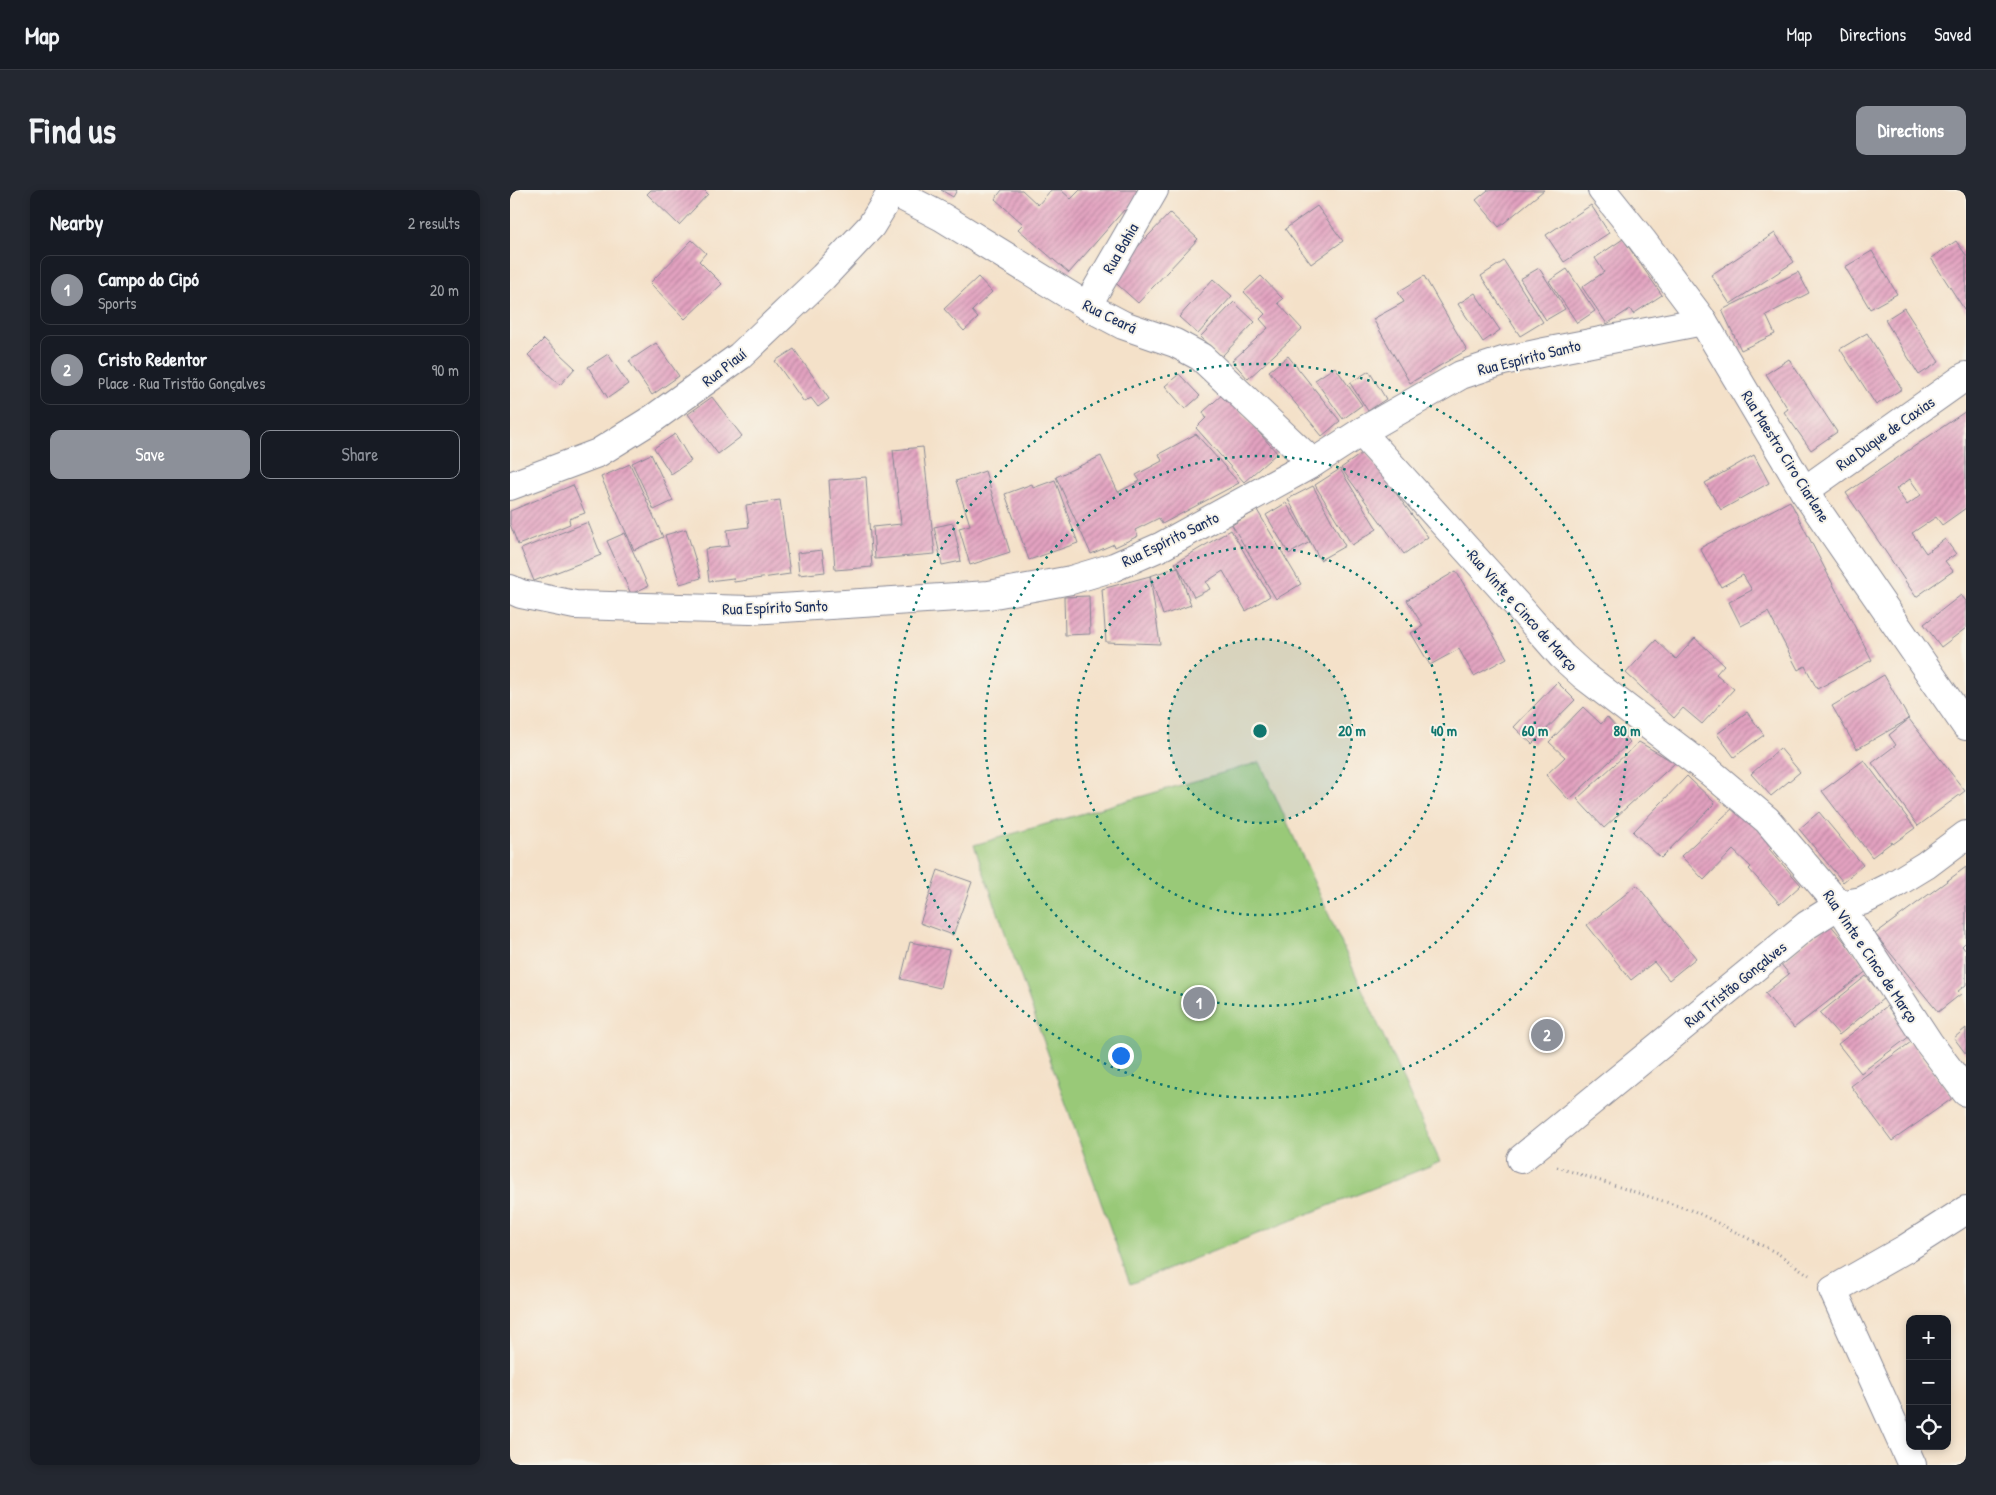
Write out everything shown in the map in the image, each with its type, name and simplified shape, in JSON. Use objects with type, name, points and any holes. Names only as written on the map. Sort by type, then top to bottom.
[{"type":"street","name":"Rua Ceará","points":[[892,190],[942,217],[1087,306],[1123,325],[1175,343],[1200,357],[1313,464]]},
{"type":"street","name":"Rua Piauí","points":[[510,486],[598,453],[654,418],[740,356],[824,278],[871,226],[892,190]]},
{"type":"street","name":"Rua Bahia","points":[[1087,306],[1154,190]]},
{"type":"street","name":"Rua Maestro Ciro Ciarlene","points":[[1602,190],[1703,321],[1804,491],[1966,726]]},
{"type":"street","name":"Rua Espírito Santo","points":[[510,589],[521,594],[575,605],[750,610],[989,595],[1071,580],[1114,567],[1162,546],[1313,464],[1361,432],[1461,375],[1503,361],[1585,343],[1703,321]]},
{"type":"street","name":"Rua Duque de Caxias","points":[[1804,491],[1966,376]]},
{"type":"street","name":"Rua Vinte e Cinco de Março","points":[[1361,432],[1562,656],[1583,676],[1710,772],[1767,820],[1839,905],[1930,1043],[1966,1092]]},
{"type":"street","name":"Rua Tristão Gonçalves","points":[[1521,1159],[1807,925],[1839,905],[1862,901],[1890,887],[1926,865],[1966,835]]},
{"type":"street","points":[[1912,1465],[1833,1290],[1905,1249],[1966,1210]]},
{"type":"path","points":[[1521,1159],[1570,1170],[1694,1211],[1777,1253],[1833,1290]]},
{"type":"green space","points":[[1260,762],[1440,1162],[1130,1284],[974,845]]},
{"type":"building","points":[[651,190],[704,190],[708,194],[679,225],[647,194]]},
{"type":"building","points":[[941,190],[957,190],[953,197]]},
{"type":"building","points":[[1002,190],[1022,190],[1038,205],[1051,190],[1061,190],[1071,199],[1080,190],[1136,190],[1144,198],[1128,215],[1124,210],[1069,273],[1018,229],[1023,224],[995,199]]},
{"type":"building","points":[[1488,190],[1544,190],[1499,227],[1476,200]]},
{"type":"building","points":[[1591,205],[1609,233],[1564,262],[1546,235]]},
{"type":"building","points":[[1317,206],[1343,241],[1311,264],[1285,229]]},
{"type":"building","points":[[1170,213],[1198,239],[1138,303],[1109,277]]},
{"type":"building","points":[[1775,233],[1794,262],[1730,304],[1711,275]]},
{"type":"building","points":[[1623,239],[1662,295],[1633,314],[1630,309],[1607,324],[1582,287],[1604,272],[1595,258]]},
{"type":"building","points":[[692,240],[706,253],[699,261],[722,284],[685,319],[650,283]]},
{"type":"building","points":[[1956,241],[1966,255],[1966,312],[1931,258]]},
{"type":"building","points":[[1872,251],[1897,294],[1870,309],[1845,267]]},
{"type":"building","points":[[1504,261],[1543,322],[1520,336],[1481,276]]},
{"type":"building","points":[[1539,268],[1565,309],[1546,320],[1520,279]]},
{"type":"building","points":[[1567,269],[1595,311],[1577,323],[1549,281]]},
{"type":"building","points":[[1798,272],[1809,293],[1766,315],[1775,334],[1741,350],[1722,310]]},
{"type":"building","points":[[1261,276],[1283,299],[1278,303],[1302,329],[1248,379],[1232,361],[1268,328],[1260,319],[1265,314],[1244,292]]},
{"type":"building","points":[[1424,276],[1467,350],[1410,383],[1373,319],[1404,302],[1398,292]]},
{"type":"building","points":[[978,277],[992,292],[972,311],[978,318],[964,331],[944,309]]},
{"type":"building","points":[[1213,279],[1232,296],[1198,334],[1179,317]]},
{"type":"building","points":[[1475,293],[1500,330],[1483,342],[1458,304]]},
{"type":"building","points":[[1234,302],[1255,322],[1221,357],[1200,337]]},
{"type":"building","points":[[1904,308],[1939,362],[1919,375],[1885,320]]},
{"type":"building","points":[[1867,333],[1902,389],[1876,405],[1840,349]]},
{"type":"building","points":[[544,339],[575,368],[560,385],[528,355]]},
{"type":"building","points":[[656,343],[679,376],[652,395],[629,361]]},
{"type":"building","points":[[794,349],[829,399],[818,407],[811,398],[804,402],[775,361]]},
{"type":"building","points":[[608,354],[628,384],[608,398],[588,367]]},
{"type":"building","points":[[1288,356],[1340,421],[1322,436],[1269,371]]},
{"type":"building","points":[[1789,359],[1837,432],[1811,450],[1784,412],[1788,409],[1766,374]]},
{"type":"building","points":[[1335,367],[1362,405],[1343,419],[1315,380]]},
{"type":"building","points":[[1369,371],[1386,399],[1368,411],[1350,383]]},
{"type":"building","points":[[1179,374],[1200,396],[1185,409],[1165,386]]},
{"type":"building","points":[[1224,393],[1277,453],[1244,482],[1196,428],[1206,418],[1203,412]]},
{"type":"building","points":[[712,397],[742,436],[718,454],[688,414]]},
{"type":"building","points":[[1966,411],[1966,508],[1942,525],[1936,517],[1912,533],[1926,553],[1945,539],[1956,554],[1945,561],[1953,571],[1916,597],[1846,493]],"holes":[[[1910,479],[1921,495],[1907,505],[1896,489]]]},
{"type":"building","points":[[675,434],[691,461],[671,474],[654,448]]},
{"type":"building","points":[[1196,434],[1239,483],[1162,524],[1159,518],[1135,530],[1138,536],[1115,547],[1114,544],[1091,554],[1056,477],[1101,456],[1118,492],[1140,481],[1136,475],[1162,461],[1159,454]]},
{"type":"building","points":[[923,447],[935,554],[875,559],[873,527],[901,524],[893,450]]},
{"type":"building","points":[[1365,451],[1428,537],[1404,554],[1341,468]]},
{"type":"building","points":[[651,454],[673,501],[654,510],[632,463]]},
{"type":"building","points":[[1754,455],[1769,483],[1721,510],[1705,483]]},
{"type":"building","points":[[630,464],[663,537],[634,550],[601,477]]},
{"type":"building","points":[[1340,469],[1377,529],[1352,545],[1315,485]]},
{"type":"building","points":[[985,471],[1010,552],[970,565],[959,528],[970,525],[956,481]]},
{"type":"building","points":[[866,477],[872,567],[835,570],[829,480]]},
{"type":"building","points":[[1055,480],[1078,543],[1029,560],[1005,494],[1032,484],[1033,488]]},
{"type":"building","points":[[573,485],[585,513],[569,519],[570,524],[518,545],[510,524],[510,511]]},
{"type":"building","points":[[1313,486],[1345,546],[1320,560],[1288,499]]},
{"type":"building","points":[[780,500],[790,574],[734,582],[733,578],[709,581],[705,549],[729,546],[727,530],[749,527],[746,505]]},
{"type":"building","points":[[1790,501],[1872,660],[1817,689],[1805,666],[1798,670],[1768,612],[1741,626],[1729,602],[1752,590],[1743,575],[1721,587],[1700,548]]},
{"type":"building","points":[[1286,503],[1310,542],[1289,554],[1266,515]]},
{"type":"building","points":[[1257,510],[1301,584],[1276,599],[1232,525]]},
{"type":"building","points":[[588,522],[601,555],[534,581],[521,549]]},
{"type":"building","points":[[953,523],[961,561],[942,565],[934,527]]},
{"type":"building","points":[[686,529],[701,578],[680,584],[665,535]]},
{"type":"building","points":[[1231,530],[1270,596],[1246,611],[1223,571],[1206,582],[1210,589],[1194,597],[1175,563]]},
{"type":"building","points":[[625,533],[648,586],[631,594],[607,541]]},
{"type":"building","points":[[822,550],[825,572],[799,575],[797,553]]},
{"type":"building","points":[[1178,567],[1191,605],[1163,615],[1150,576]]},
{"type":"building","points":[[1456,571],[1507,658],[1474,676],[1459,649],[1430,665],[1411,633],[1423,626],[1407,600]]},
{"type":"building","points":[[1150,576],[1160,644],[1106,642],[1102,589]]},
{"type":"building","points":[[1961,595],[1966,601],[1966,628],[1941,647],[1924,624]]},
{"type":"building","points":[[1089,596],[1090,634],[1065,635],[1064,597]]},
{"type":"building","points":[[1695,638],[1724,665],[1716,674],[1734,689],[1702,724],[1683,708],[1674,718],[1626,673],[1656,640],[1676,659]]},
{"type":"building","points":[[1884,675],[1909,719],[1857,749],[1832,706]]},
{"type":"building","points":[[1557,682],[1575,700],[1532,744],[1514,727]]},
{"type":"building","points":[[1583,707],[1601,724],[1607,717],[1630,742],[1569,800],[1546,775],[1565,757],[1549,742]]},
{"type":"building","points":[[1747,712],[1764,735],[1734,757],[1717,734]]},
{"type":"building","points":[[1909,719],[1965,791],[1918,826],[1872,763],[1896,745],[1889,735]]},
{"type":"building","points":[[1639,742],[1675,763],[1604,828],[1577,799]]},
{"type":"building","points":[[1780,748],[1800,772],[1771,796],[1751,774]]},
{"type":"building","points":[[1864,760],[1915,828],[1872,857],[1822,791]]},
{"type":"building","points":[[1687,776],[1715,803],[1661,858],[1633,832]]},
{"type":"building","points":[[1734,807],[1774,843],[1769,849],[1801,885],[1780,904],[1749,869],[1751,867],[1733,850],[1704,880],[1681,856]]},
{"type":"building","points":[[1819,812],[1863,865],[1843,882],[1799,829]]},
{"type":"building","points":[[1966,867],[1966,942],[1962,946],[1966,951],[1966,985],[1958,991],[1961,994],[1938,1012],[1875,934]]},
{"type":"building","points":[[938,870],[972,882],[953,935],[920,923]]},
{"type":"building","points":[[1637,885],[1696,958],[1669,980],[1654,962],[1631,980],[1587,925]]},
{"type":"building","points":[[1830,924],[1868,970],[1794,1028],[1765,993],[1789,974],[1780,963]]},
{"type":"building","points":[[910,942],[949,950],[940,988],[901,979]]},
{"type":"building","points":[[1866,976],[1884,998],[1839,1035],[1820,1013]]},
{"type":"building","points":[[1887,1006],[1910,1036],[1861,1073],[1838,1044]]},
{"type":"building","points":[[1966,1028],[1966,1054],[1954,1038]]},
{"type":"building","points":[[1911,1042],[1953,1098],[1892,1141],[1851,1086]]},
{"type":"place","name":"Campo do Cipó","points":[[1199,1003]]},
{"type":"place","name":"Cristo Redentor","points":[[1547,1035]]}]
